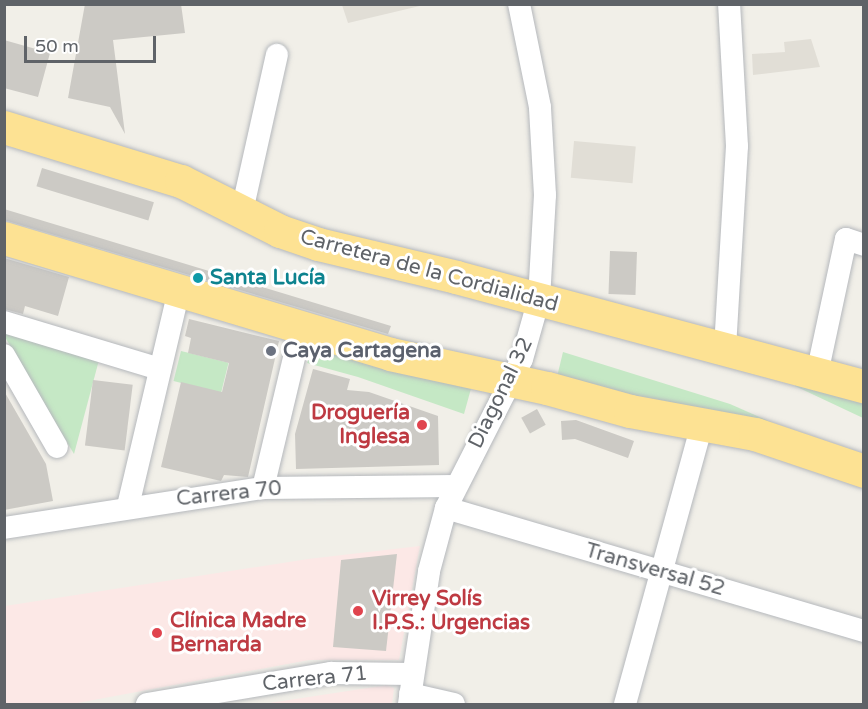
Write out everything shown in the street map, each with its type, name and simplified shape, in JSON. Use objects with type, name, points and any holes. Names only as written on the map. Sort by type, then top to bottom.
[{"type":"highway","name":"Carretera de la Cordialidad","points":[[4,127],[166,176],[318,244],[539,299],[864,386]]},
{"type":"highway","points":[[4,238],[390,354],[512,380],[630,411],[755,434],[864,471]]},
{"type":"highway","points":[[630,411],[699,436],[864,487]]},
{"type":"street","name":"Diagonal 32","points":[[410,691],[429,571],[446,508],[455,486],[512,380],[529,339],[539,299],[545,195],[540,107],[519,4]]},
{"type":"street","points":[[724,348],[737,146],[729,4]]},
{"type":"street","points":[[242,211],[277,55]]},
{"type":"street","points":[[817,374],[855,242]]},
{"type":"street","points":[[128,506],[178,291]]},
{"type":"street","points":[[4,322],[160,369]]},
{"type":"street","points":[[263,488],[301,328]]},
{"type":"street","points":[[4,355],[57,447]]},
{"type":"street","points":[[624,705],[699,436]]},
{"type":"street","name":"Carrera 70","points":[[4,528],[128,506],[263,488],[455,486]]},
{"type":"street","name":"Transversal 52","points":[[446,508],[864,631]]},
{"type":"street","name":"Carrera 71","points":[[147,705],[331,673],[410,691],[454,705]]},
{"type":"shaded area","points":[[342,4],[424,5],[348,23]]},
{"type":"shaded area","points":[[811,39],[820,67],[753,75],[752,54],[785,52],[784,42]]},
{"type":"shaded area","points":[[574,141],[636,146],[633,183],[571,178]]},
{"type":"shaded area","name":"Clínica Madre Bernarda","points":[[420,546],[399,660],[309,660],[72,704],[5,704],[5,606],[308,559]]},
{"type":"shaded area","points":[[387,685],[394,688],[392,704],[263,704]]},
{"type":"green space","points":[[4,332],[99,360],[74,454],[5,337]]},
{"type":"green space","points":[[315,347],[472,385],[464,414],[358,377],[307,363]]},
{"type":"green space","points":[[181,351],[229,363],[221,393],[174,381]]},
{"type":"green space","points":[[563,352],[730,404],[816,442],[556,381]]},
{"type":"green space","points":[[796,380],[863,399],[863,418],[795,386]]},
{"type":"building","points":[[85,4],[181,4],[185,33],[113,40],[125,134],[110,107],[68,98]]},
{"type":"building","points":[[4,40],[50,53],[38,97],[4,88]]},
{"type":"building","points":[[42,168],[154,202],[148,220],[36,186]]},
{"type":"building","points":[[4,209],[391,326],[388,334],[4,220]]},
{"type":"building","points":[[610,251],[637,252],[635,295],[608,294]]},
{"type":"building","points":[[4,258],[69,277],[58,316],[25,306],[23,314],[4,309]]},
{"type":"building","points":[[189,319],[279,341],[248,477],[224,475],[221,481],[161,467],[181,382],[222,392],[229,363],[188,353],[191,338],[185,336]]},
{"type":"building","points":[[313,369],[350,379],[347,390],[369,392],[438,416],[439,465],[296,469],[295,434]]},
{"type":"building","points":[[93,380],[133,385],[125,450],[85,446]]},
{"type":"building","points":[[4,391],[46,464],[53,501],[4,510]]},
{"type":"building","points":[[537,409],[546,425],[530,433],[521,418]]},
{"type":"building","points":[[576,420],[634,441],[628,458],[575,439],[562,440],[561,421]]},
{"type":"building","points":[[397,554],[386,651],[333,647],[341,560]]},
{"type":"place","name":"Santa Lucía","points":[[198,278]]},
{"type":"place","name":"Caya Cartagena","points":[[271,351]]},
{"type":"place","name":"Droguería Inglesa","points":[[422,425]]},
{"type":"place","name":"Virrey Solís I.P.S.: Urgencias","points":[[358,611]]},
{"type":"place","name":"Clínica Madre Bernarda","points":[[157,633]]}]
